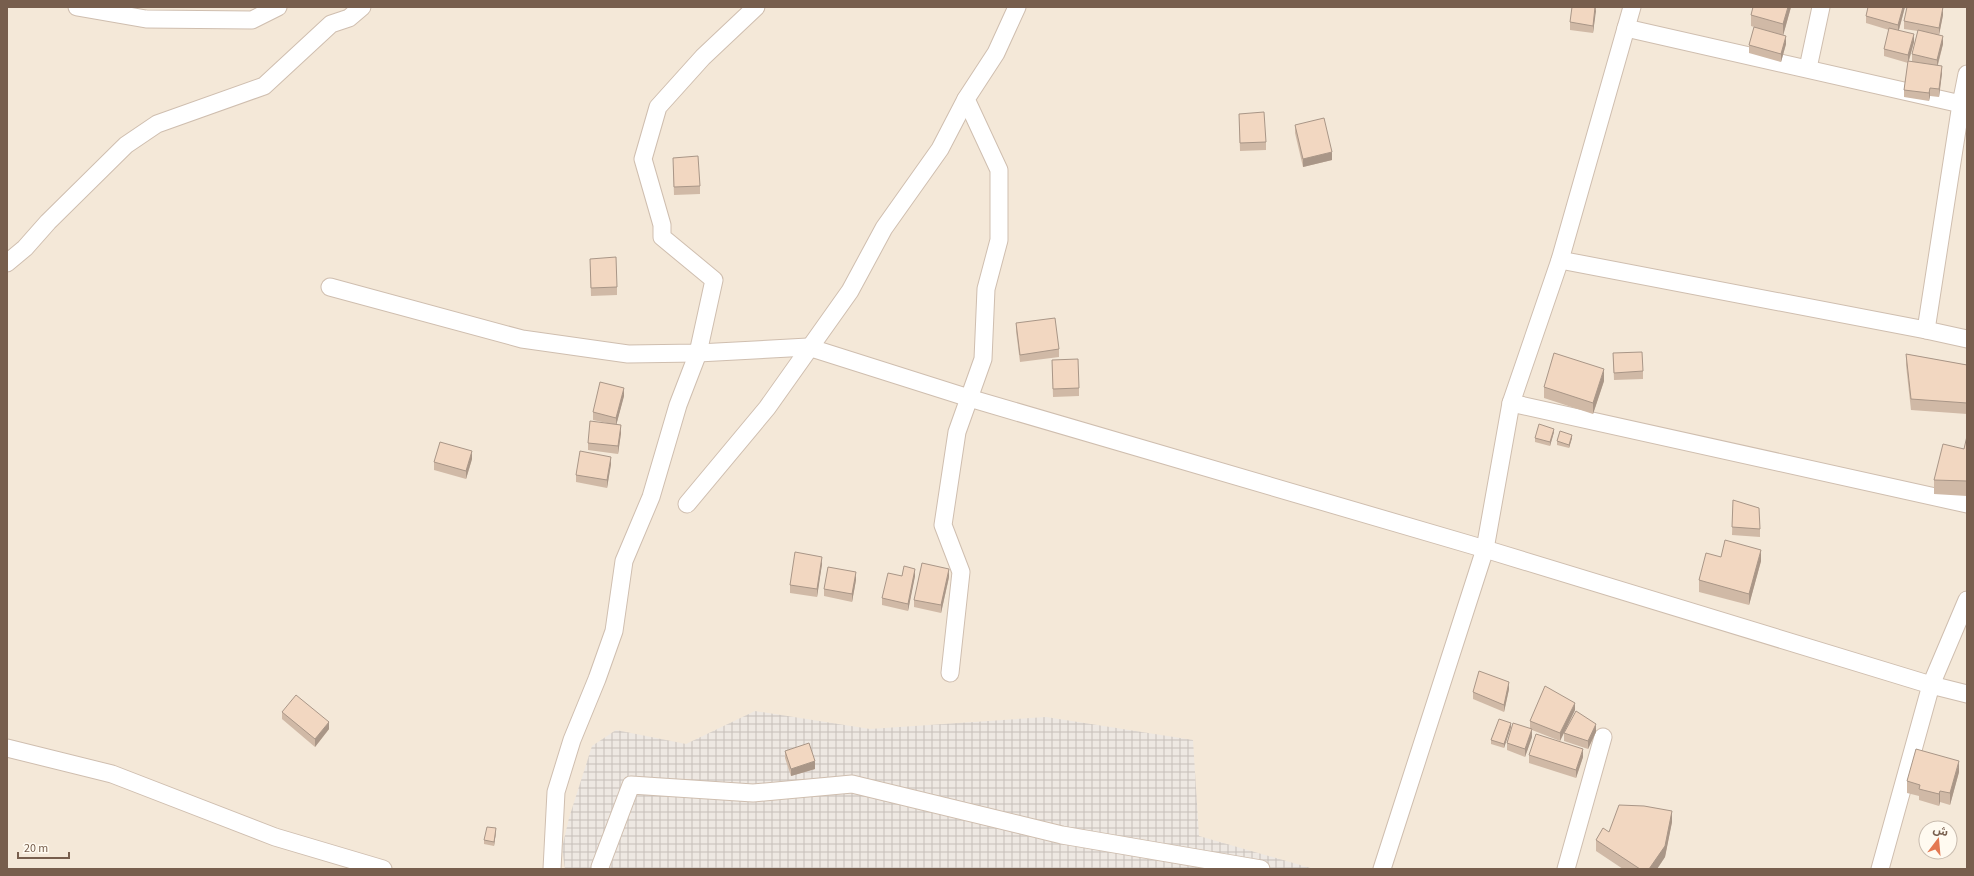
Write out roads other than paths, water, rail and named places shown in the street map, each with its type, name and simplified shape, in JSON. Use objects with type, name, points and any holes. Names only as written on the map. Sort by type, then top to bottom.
[{"type":"street","points":[[77,7],[146,19],[252,20],[278,7]]},
{"type":"street","points":[[7,263],[25,248],[48,222],[126,145],[157,124],[264,86],[331,24],[349,18],[362,7]]},
{"type":"street","points":[[552,869],[556,792],[572,740],[597,679],[614,631],[624,562],[651,497],[678,405],[698,353],[714,280],[662,237],[662,225],[643,159],[658,107],[703,57],[756,7]]},
{"type":"street","points":[[687,504],[767,408],[808,347],[850,291],[884,228],[940,149],[966,99],[996,53],[1018,7]]},
{"type":"street","points":[[1382,869],[1485,549],[1512,402],[1560,260],[1632,7]]},
{"type":"street","points":[[1808,68],[1820,7]]},
{"type":"street","points":[[1626,28],[1808,68],[1960,104]]},
{"type":"street","points":[[1926,330],[1960,104],[1967,74]]},
{"type":"street","points":[[950,673],[961,572],[943,525],[957,432],[983,359],[986,289],[999,240],[999,170],[966,99]]},
{"type":"street","points":[[1560,260],[1967,339]]},
{"type":"street","points":[[330,287],[522,339],[628,354],[698,353],[808,347],[969,398],[1485,549],[1931,685],[1967,694]]},
{"type":"street","points":[[1512,402],[1967,504]]},
{"type":"street","points":[[1880,869],[1931,685],[1967,600]]},
{"type":"street","points":[[1566,869],[1603,737]]},
{"type":"street","points":[[7,748],[112,774],[275,837],[383,869]]},
{"type":"street","points":[[600,867],[631,786],[753,793],[852,784],[1062,835],[1253,868]]}]
